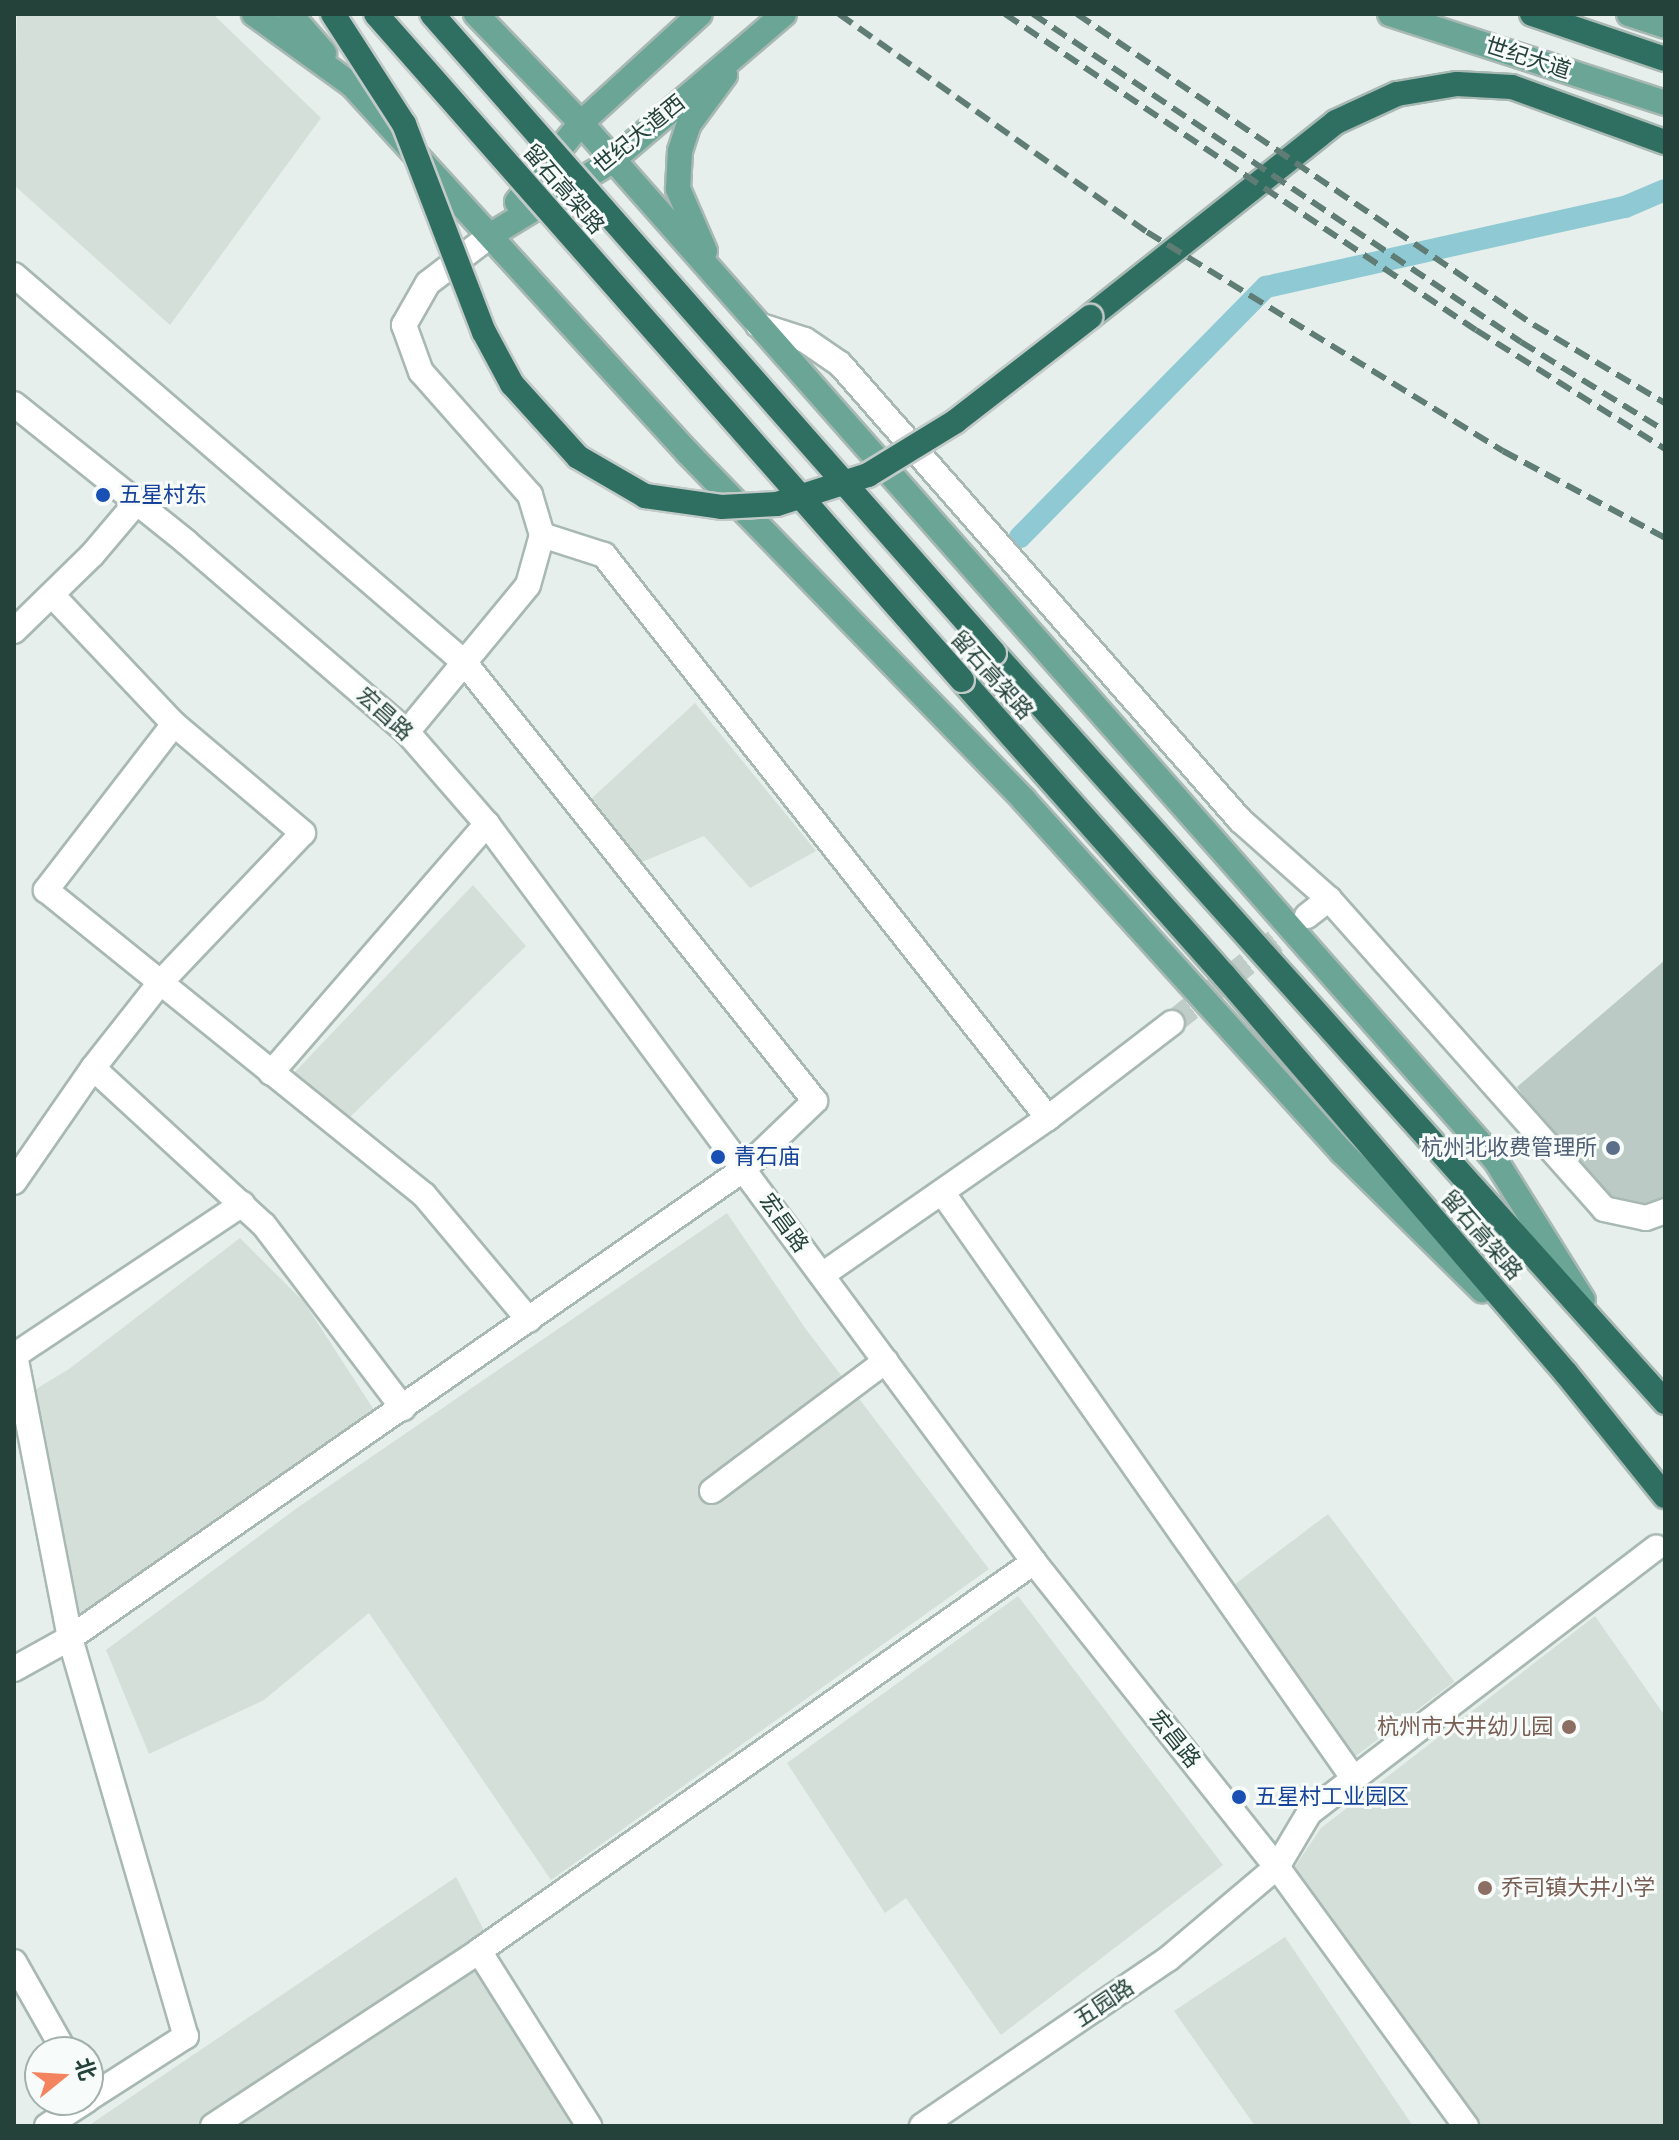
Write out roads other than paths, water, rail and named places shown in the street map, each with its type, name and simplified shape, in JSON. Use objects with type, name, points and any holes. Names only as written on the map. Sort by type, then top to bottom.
[{"type":"highway","points":[[333,14],[404,124],[484,332],[512,384],[578,457],[611,480],[645,496],[721,507],[777,504],[820,494],[904,457],[1336,122],[1397,94],[1457,84],[1512,87],[1665,142]]},
{"type":"highway","name":"留石高架路","points":[[376,14],[1566,1373],[1665,1496]]},
{"type":"highway","name":"留石高架路","points":[[432,14],[994,653],[1665,1402]]},
{"type":"highway","points":[[1532,14],[1665,59]]},
{"type":"main road","points":[[254,14],[352,85]]},
{"type":"main road","points":[[290,14],[688,453],[1035,811],[1342,1152],[1566,1373]]},
{"type":"main road","points":[[476,14],[581,123],[1496,1161],[1607,1339]]},
{"type":"main road","name":"世纪大道西","points":[[491,235],[581,123],[700,14]]},
{"type":"main road","points":[[736,301],[691,229],[678,189],[680,151],[689,124],[752,38],[784,14]]},
{"type":"main road","name":"世纪大道","points":[[1390,14],[1665,103]]},
{"type":"main road","points":[[1629,14],[1665,26]]},
{"type":"main road","name":"世纪大道西","points":[[491,235],[612,161],[752,38]]},
{"type":"street","points":[[407,732],[528,585],[542,535],[530,495],[421,372],[404,325],[428,283],[491,235]]},
{"type":"street","points":[[14,275],[464,662],[815,1101],[744,1169],[70,1638],[14,1669]]},
{"type":"street","points":[[758,325],[805,340],[840,364],[1240,820],[1329,899],[1604,1209],[1646,1218],[1665,1211]]},
{"type":"street","name":"宏昌路","points":[[14,404],[137,502],[407,732],[487,824],[1034,1562],[1277,1867],[1466,2126]]},
{"type":"street","points":[[14,631],[53,596],[137,502]]},
{"type":"street","points":[[542,535],[604,555],[1048,1118]]},
{"type":"street","points":[[14,1182],[93,1068],[160,983],[303,833],[174,724],[53,596]]},
{"type":"street","points":[[174,724],[46,890],[424,1195],[529,1320]]},
{"type":"street","points":[[271,1073],[487,824]]},
{"type":"street","points":[[1307,916],[1329,899]]},
{"type":"street","points":[[822,1275],[1048,1118],[1172,1023]]},
{"type":"street","points":[[93,1068],[242,1204],[299,1266],[403,1408]]},
{"type":"street","points":[[942,1192],[1354,1779]]},
{"type":"street","points":[[104,2087],[186,2036],[70,1638],[14,1354],[242,1204]]},
{"type":"street","points":[[712,1491],[886,1361]]},
{"type":"street","name":"五园路","points":[[922,2126],[1168,1959],[1277,1867],[1309,1813],[1656,1548]]},
{"type":"street","points":[[213,2126],[479,1951],[1034,1562]]},
{"type":"street","points":[[479,1951],[589,2126]]},
{"type":"street","points":[[14,1962],[56,2036]]},
{"type":"waterway","points":[[1020,537],[1266,287],[1625,207],[1665,190]]},
{"type":"tunnel","points":[[1172,1023],[1307,916]]},
{"type":"railway","points":[[839,14],[1147,232],[1503,451],[1665,538]]},
{"type":"railway","points":[[1005,14],[1476,330],[1665,449]]},
{"type":"railway","points":[[1033,14],[1521,342],[1665,431]]},
{"type":"railway","points":[[1077,14],[1534,325],[1665,403]]},
{"type":"place","name":"五星村东","points":[[103,495]]},
{"type":"place","name":"杭州北收费管理所","points":[[1613,1148]]},
{"type":"place","name":"青石庙","points":[[718,1157]]},
{"type":"place","name":"杭州市大井幼儿园","points":[[1569,1727]]},
{"type":"place","name":"五星村工业园区","points":[[1239,1797]]},
{"type":"place","name":"乔司镇大井小学","points":[[1485,1888]]}]
